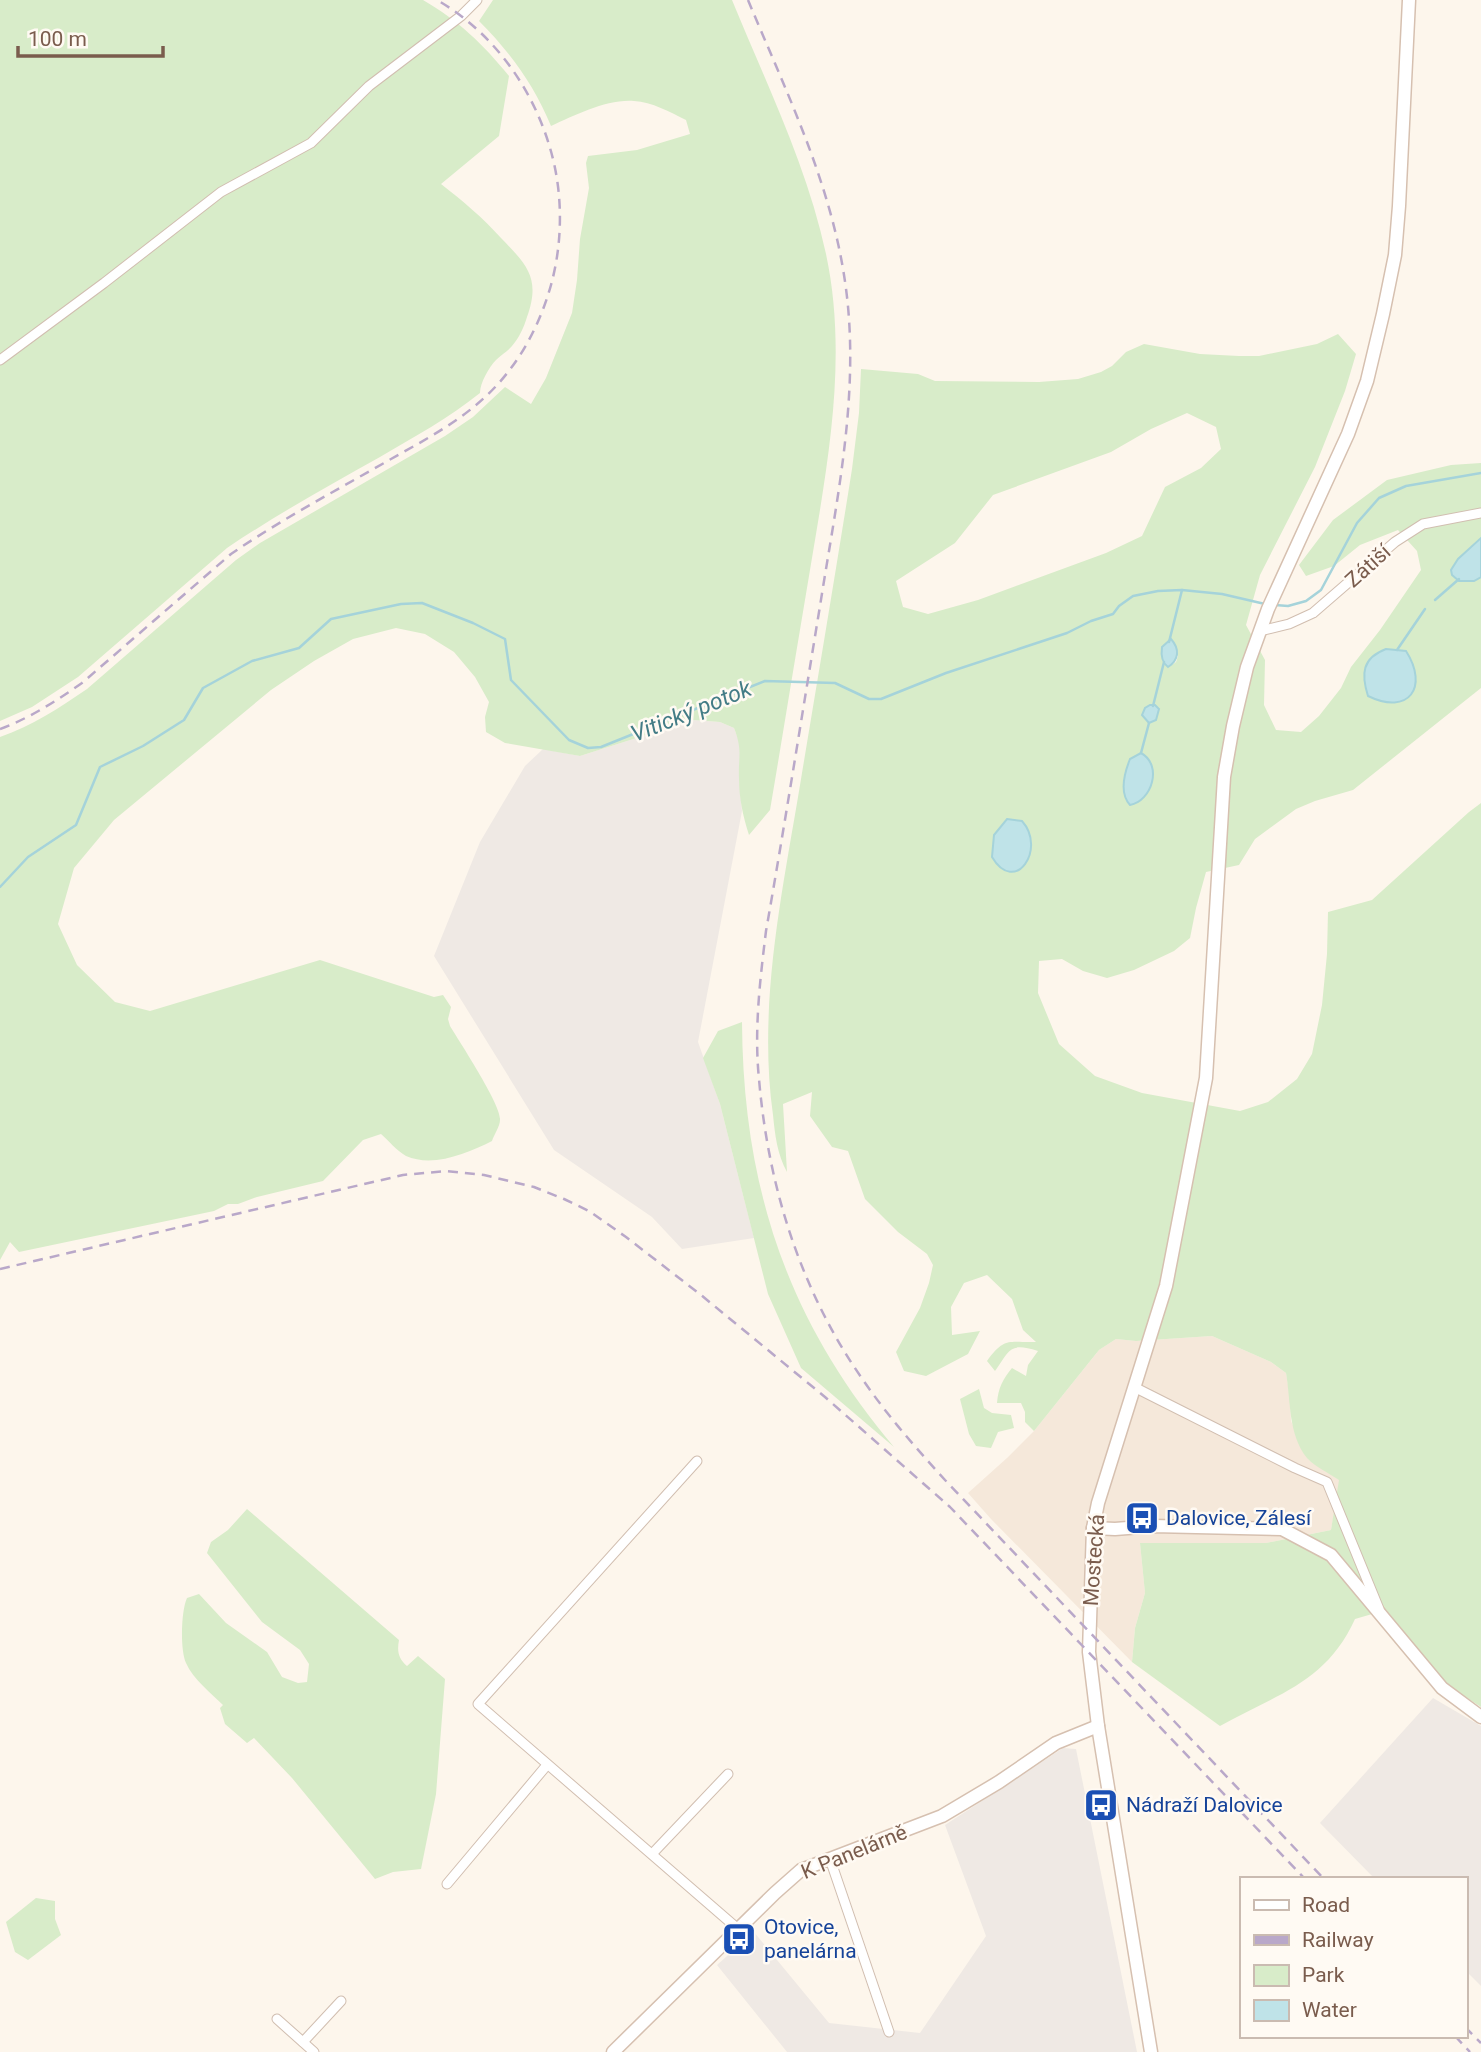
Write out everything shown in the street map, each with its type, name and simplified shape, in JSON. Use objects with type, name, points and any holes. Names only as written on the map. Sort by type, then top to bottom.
[{"type":"street","points":[[0,360],[222,192],[311,143],[369,86],[461,16],[477,0]]},
{"type":"street","name":"Mostecká","points":[[1151,2052],[1098,1726],[1089,1642],[1093,1528],[1098,1503],[1166,1286],[1206,1078],[1224,777],[1244,678],[1268,609],[1348,434],[1367,381],[1384,314],[1395,255],[1399,206],[1409,0]]},
{"type":"street","name":"Zátiší","points":[[1260,631],[1289,624],[1313,613],[1395,542],[1423,524],[1481,513]]},
{"type":"street","points":[[1134,1387],[1327,1482],[1383,1617]]},
{"type":"street","points":[[697,1461],[478,1704],[738,1929]]},
{"type":"street","points":[[1093,1528],[1153,1525],[1282,1529],[1331,1555],[1442,1688],[1481,1717]]},
{"type":"street","name":"K Panelárně","points":[[613,2052],[801,1870],[942,1816],[999,1782],[1056,1743],[1098,1726]]},
{"type":"street","points":[[447,1884],[547,1765]]},
{"type":"street","points":[[652,1854],[728,1774]]},
{"type":"street","points":[[830,1859],[889,2032]]},
{"type":"street","points":[[303,2042],[341,2001]]},
{"type":"street","points":[[277,2019],[314,2052]]},
{"type":"shaded area","points":[[693,720],[720,722],[734,728],[741,746],[739,778],[742,811],[698,1042],[720,1104],[754,1238],[682,1249],[652,1217],[554,1150],[434,956],[480,842],[525,766],[543,749],[580,756]]},
{"type":"shaded area","points":[[1212,1336],[1271,1362],[1286,1373],[1291,1421],[1309,1460],[1340,1480],[1331,1530],[1266,1543],[1140,1543],[1145,1593],[1135,1628],[1132,1662],[968,1493],[1034,1431],[1099,1350],[1116,1339],[1136,1341]]},
{"type":"shaded area","points":[[1433,1698],[1481,1726],[1481,1986],[1467,1972],[1467,1877],[1373,1877],[1320,1823]]},
{"type":"shaded area","points":[[1063,1748],[1076,1749],[1137,2052],[787,2052],[717,1965],[754,1932],[829,2023],[920,2033],[986,1936],[945,1825]]},
{"type":"green space","points":[[0,0],[423,0],[470,34],[509,76],[499,136],[441,184],[480,217],[518,256],[529,273],[533,292],[521,332],[512,346],[491,367],[483,380],[480,393],[431,427],[283,512],[227,548],[78,677],[32,707],[0,721]]},
{"type":"green space","points":[[493,0],[732,0],[785,125],[808,189],[826,254],[832,293],[835,332],[833,409],[824,487],[770,810],[749,835],[740,793],[737,736],[734,728],[720,722],[693,720],[580,756],[505,743],[486,732],[485,717],[489,702],[475,677],[454,652],[425,634],[396,628],[353,639],[314,661],[271,690],[114,820],[74,868],[58,924],[77,965],[115,1002],[150,1011],[320,960],[434,997],[443,995],[451,1007],[448,1019],[450,1026],[499,1113],[500,1122],[492,1141],[450,1158],[427,1160],[406,1156],[381,1134],[363,1140],[323,1181],[238,1204],[228,1204],[214,1211],[19,1252],[10,1242],[0,1260],[0,737],[56,710],[87,689],[236,560],[260,543],[445,436],[473,417],[505,387],[531,404],[546,378],[572,313],[589,188],[586,163],[588,156],[637,150],[690,134],[686,120],[654,105],[634,101],[602,105],[551,126],[520,70],[479,21]]},
{"type":"green space","points":[[1338,334],[1356,354],[1345,391],[1315,467],[1260,575],[1246,625],[1265,660],[1264,705],[1276,730],[1301,732],[1319,716],[1341,688],[1351,667],[1421,570],[1417,551],[1398,530],[1360,545],[1334,566],[1306,576],[1299,565],[1333,520],[1387,480],[1451,465],[1481,463],[1481,538],[1458,559],[1451,571],[1455,578],[1474,581],[1481,577],[1481,688],[1353,790],[1296,809],[1255,839],[1239,865],[1206,872],[1190,938],[1174,951],[1134,970],[1107,978],[1083,971],[1062,959],[1039,961],[1038,993],[1059,1044],[1095,1076],[1142,1093],[1240,1111],[1268,1102],[1297,1079],[1312,1054],[1322,1005],[1328,912],[1372,900],[1481,803],[1481,1707],[1446,1684],[1386,1610],[1355,1619],[1343,1641],[1315,1673],[1280,1695],[1220,1726],[1132,1662],[1135,1628],[1145,1593],[1140,1543],[1266,1543],[1331,1530],[1339,1480],[1310,1461],[1296,1439],[1286,1373],[1271,1362],[1212,1336],[1136,1341],[1116,1339],[1099,1350],[1034,1431],[1025,1422],[1021,1403],[997,1403],[998,1393],[1012,1368],[1026,1376],[1028,1365],[1038,1351],[1021,1347],[1011,1350],[995,1371],[987,1361],[993,1353],[1009,1342],[1036,1342],[1023,1330],[1012,1299],[987,1275],[964,1283],[951,1307],[952,1335],[980,1331],[968,1354],[926,1376],[904,1371],[896,1352],[920,1308],[933,1265],[927,1254],[898,1232],[865,1199],[848,1151],[832,1147],[810,1116],[812,1092],[783,1104],[787,1172],[776,1137],[769,1072],[770,986],[781,900],[852,469],[861,369],[918,374],[935,381],[1039,382],[1078,379],[1101,372],[1112,366],[1126,352],[1144,344],[1200,354],[1259,356],[1317,344]],"holes":[[[1187,413],[1216,427],[1221,449],[1201,468],[1165,487],[1142,536],[1106,553],[978,600],[928,614],[903,607],[896,581],[955,543],[993,495],[1111,452],[1151,429]],[[1162,647],[1178,656],[1172,665],[1164,664]]]},
{"type":"green space","points":[[742,1022],[744,1082],[751,1140],[762,1195],[778,1249],[799,1300],[825,1350],[857,1399],[894,1447],[801,1368],[768,1294],[720,1104],[703,1058],[718,1031]]},
{"type":"green space","points":[[979,1389],[984,1408],[992,1413],[1011,1415],[1014,1428],[998,1432],[991,1448],[976,1446],[969,1434],[960,1399]]},
{"type":"green space","points":[[247,1509],[399,1640],[399,1654],[407,1666],[418,1656],[445,1679],[436,1794],[421,1869],[393,1872],[375,1879],[292,1778],[254,1738],[247,1743],[225,1724],[220,1708],[223,1705],[198,1680],[186,1663],[182,1640],[183,1612],[187,1598],[199,1594],[226,1623],[267,1652],[282,1677],[298,1683],[307,1682],[309,1664],[300,1650],[262,1622],[207,1553],[211,1542],[228,1530]]},
{"type":"green space","points":[[36,1898],[55,1901],[55,1919],[61,1935],[28,1960],[15,1952],[6,1922]]},
{"type":"water","points":[[1481,538],[1481,577],[1474,581],[1459,581],[1452,575],[1451,570],[1458,559]]},
{"type":"water","points":[[1171,639],[1177,654],[1168,667],[1163,660],[1162,647]]},
{"type":"water","points":[[1386,649],[1406,651],[1413,664],[1415,686],[1404,700],[1382,701],[1368,696],[1364,681],[1365,668],[1372,657]]},
{"type":"water","points":[[1150,705],[1159,709],[1156,720],[1149,723],[1142,715]]},
{"type":"water","points":[[1141,753],[1152,766],[1152,782],[1144,797],[1130,805],[1125,795],[1124,777],[1130,759]]},
{"type":"water","points":[[1007,819],[1022,821],[1029,832],[1031,844],[1030,855],[1025,864],[1010,872],[1001,868],[992,857],[994,835]]},
{"type":"waterway","name":"Vitický potok","points":[[1275,605],[1288,606],[1306,601],[1321,590],[1357,523],[1379,498],[1406,486],[1481,473]]},
{"type":"waterway","points":[[1435,600],[1459,579]]},
{"type":"waterway","points":[[1169,642],[1182,590]]},
{"type":"waterway","name":"Vitický potok","points":[[0,887],[28,857],[76,825],[100,767],[143,746],[184,720],[203,688],[252,661],[299,648],[331,619],[401,604],[422,603],[505,639],[511,680],[569,740],[588,748],[601,747],[765,681],[835,683],[869,699],[881,699],[946,673],[1067,633],[1113,614],[1133,596],[1182,590],[1222,594],[1265,604]]},
{"type":"waterway","points":[[1397,650],[1425,609]]},
{"type":"waterway","points":[[1153,706],[1164,662]]},
{"type":"waterway","points":[[1141,753],[1149,723]]},
{"type":"railway","points":[[0,729],[43,709],[82,683],[231,554],[250,541],[463,416],[496,386],[517,360],[540,317],[551,285],[557,254],[560,206],[553,159],[536,112],[511,68],[478,30],[437,0]]},
{"type":"railway","points":[[748,0],[817,169],[837,239],[849,317],[849,400],[840,483],[766,931],[758,1005],[757,1042],[763,1119],[790,1235],[804,1272],[839,1343],[901,1430],[945,1480],[1322,1877]]},
{"type":"railway","points":[[0,1269],[403,1175],[446,1171],[484,1175],[534,1187],[564,1199],[589,1211],[701,1295],[825,1397],[950,1507],[1303,1877]]},
{"type":"railway","points":[[1467,2029],[1481,2043]]},
{"type":"railway","points":[[1457,2038],[1470,2052]]},
{"type":"place","name":"Dalovice, Zálesí","points":[[1142,1518]]},
{"type":"place","name":"Nádraží Dalovice","points":[[1101,1805]]},
{"type":"place","name":"Otovice, panelárna","points":[[739,1939]]}]
